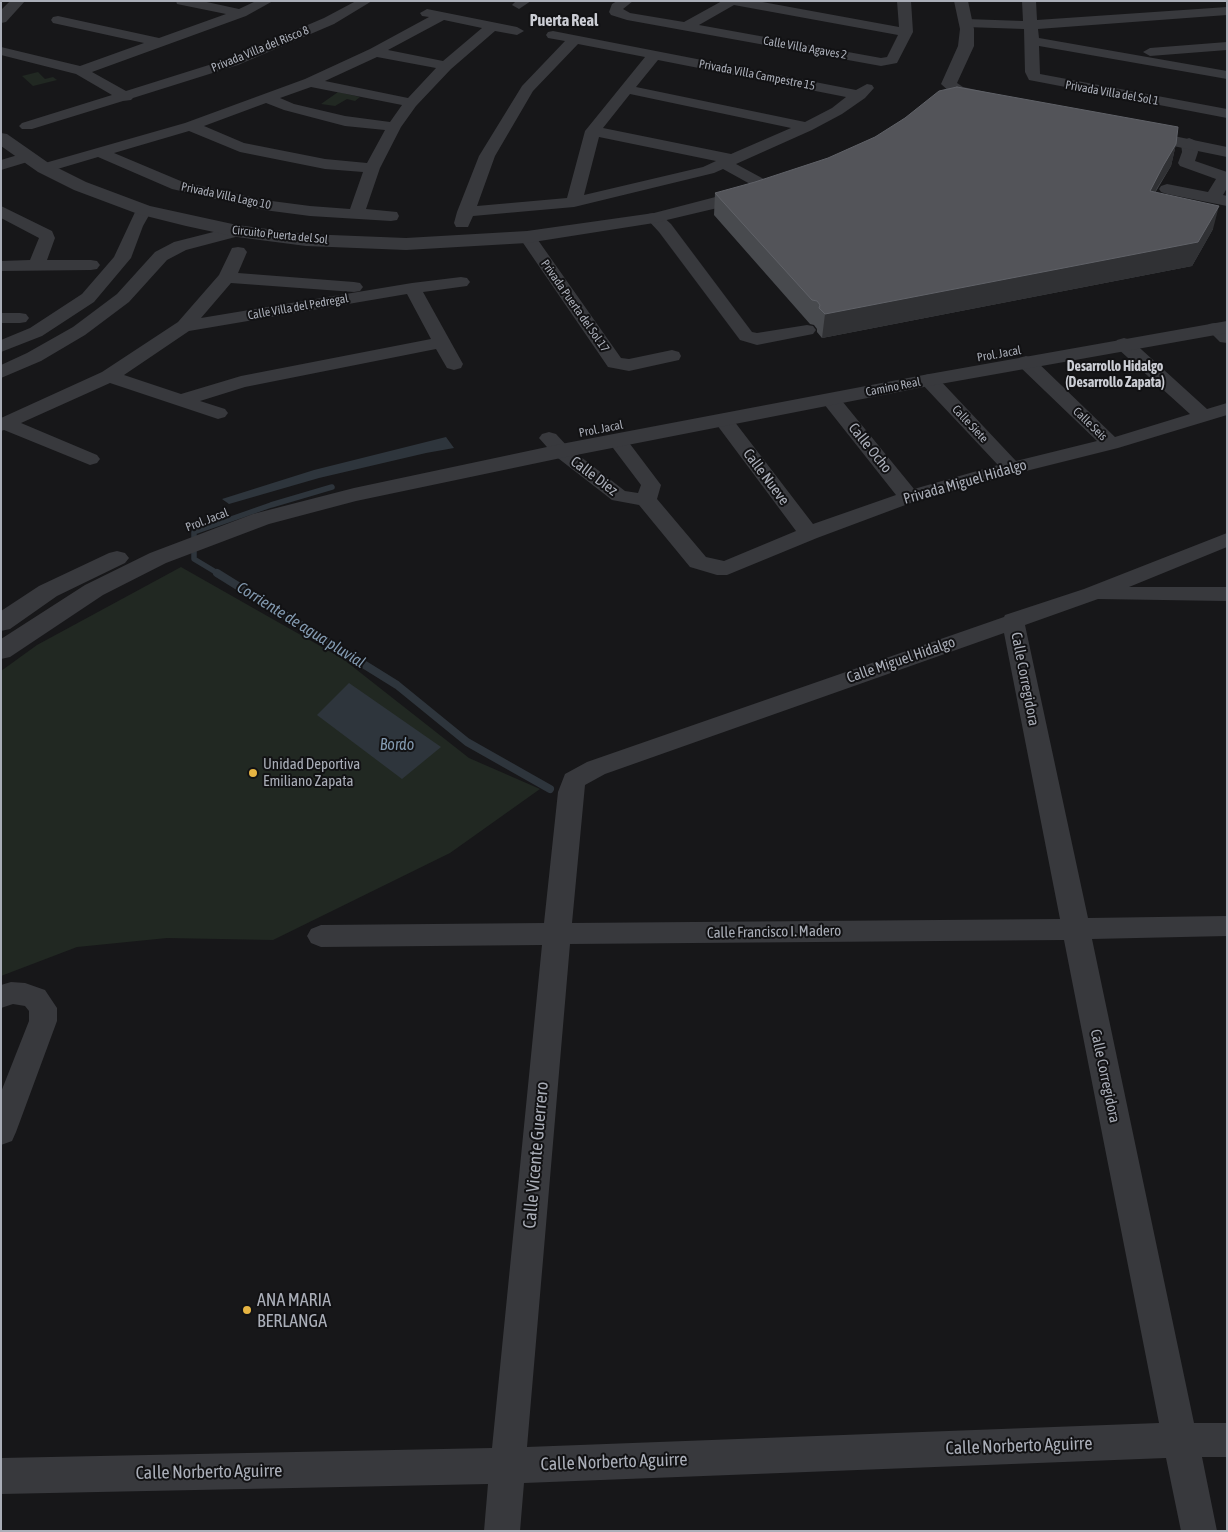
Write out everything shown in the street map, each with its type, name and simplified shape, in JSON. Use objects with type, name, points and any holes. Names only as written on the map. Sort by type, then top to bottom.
[{"type":"street","points":[[1,19],[18,1]]},
{"type":"street","points":[[182,1],[240,13]]},
{"type":"street","points":[[81,71],[162,43],[266,1]]},
{"type":"street","name":"Calle Villa Agaves 2","points":[[627,1],[617,7],[616,12],[626,16],[881,62],[892,60],[906,32]]},
{"type":"street","points":[[686,27],[733,1],[906,32],[904,1]]},
{"type":"street","points":[[961,1],[973,26],[945,92],[1003,105]]},
{"type":"street","name":"Privada Villa del Sol 1","points":[[1029,1],[1032,33],[1032,74],[1038,79],[1227,114]]},
{"type":"street","name":"Privada Villa del Risco 8","points":[[27,126],[126,97],[233,62],[329,21],[360,2]]},
{"type":"street","points":[[1032,33],[1227,10]]},
{"type":"street","points":[[419,11],[518,31]]},
{"type":"street","points":[[49,166],[102,153],[190,126],[310,82],[375,52],[442,16]]},
{"type":"street","points":[[58,20],[162,43]]},
{"type":"street","points":[[356,214],[372,168],[394,128],[411,103],[446,66],[492,26]]},
{"type":"street","points":[[973,26],[1032,33],[1115,55],[1227,75]]},
{"type":"street","name":"Privada Villa Campestre 15","points":[[553,35],[864,92],[837,111],[807,127],[708,170],[574,202],[464,217],[487,156],[528,89],[574,40]]},
{"type":"street","points":[[1115,55],[1227,46]]},
{"type":"street","points":[[1,51],[81,71],[126,97]]},
{"type":"street","points":[[375,52],[446,66]]},
{"type":"street","points":[[574,202],[593,131],[654,55]]},
{"type":"street","points":[[310,82],[411,103]]},
{"type":"street","points":[[625,90],[807,127]]},
{"type":"street","points":[[266,98],[289,107],[345,121],[394,128]]},
{"type":"street","points":[[190,126],[240,147],[325,164],[372,168]]},
{"type":"street","points":[[1227,138],[1128,127],[1227,152]]},
{"type":"street","points":[[593,131],[727,161],[754,187]]},
{"type":"street","name":"Circuito Puerta del Sol","points":[[1,138],[26,156],[49,166],[80,186],[144,210],[237,231],[306,240],[406,244],[532,244],[741,197],[754,187],[784,181]]},
{"type":"street","points":[[1167,189],[1220,200],[1223,176],[1186,163],[1190,152],[1189,143]]},
{"type":"street","name":"Privada Villa Lago 10","points":[[102,153],[121,163],[178,186],[264,205],[391,216]]},
{"type":"street","points":[[2,163],[26,156]]},
{"type":"street","points":[[708,170],[754,187]]},
{"type":"street","points":[[1,347],[36,332],[88,298],[122,258],[135,226],[144,210]]},
{"type":"street","points":[[2,212],[46,235],[48,238],[36,266]]},
{"type":"street","points":[[654,218],[665,228],[746,336],[757,339],[807,330]]},
{"type":"street","points":[[1,372],[34,357],[79,331],[123,298],[161,256],[180,246],[237,231]]},
{"type":"street","name":"Privada Puerta del Sol 17","points":[[532,244],[615,363],[629,364],[672,356]]},
{"type":"street","name":"Calle Villa del Pedregal","points":[[4,424],[109,376],[184,326],[227,276],[238,252]]},
{"type":"street","points":[[1,266],[91,265]]},
{"type":"street","name":"Calle Villa del Pedregal","points":[[227,276],[313,285],[412,288]]},
{"type":"street","name":"Calle Villa del Pedregal","points":[[184,326],[412,288],[461,282]]},
{"type":"street","points":[[412,288],[454,364]]},
{"type":"street","points":[[1,318],[20,318]]},
{"type":"street","name":"Camino Real","points":[[555,445],[618,440],[1224,326]]},
{"type":"street","name":"Prol. Jacal","points":[[1,651],[94,590],[158,558],[261,519],[354,494],[555,445],[864,379],[1224,326]]},
{"type":"street","points":[[182,400],[241,382],[442,342]]},
{"type":"street","points":[[1124,344],[1202,415]]},
{"type":"street","name":"Calle Seis","points":[[1026,362],[1111,444]]},
{"type":"street","points":[[109,376],[218,413]]},
{"type":"street","name":"Calle Siete","points":[[929,380],[1012,468]]},
{"type":"street","name":"Calle Ocho","points":[[831,400],[909,497]]},
{"type":"street","name":"Privada Miguel Hidalgo","points":[[646,500],[698,562],[709,567],[727,568],[809,533],[909,497],[1012,468],[1111,444],[1227,409]]},
{"type":"street","name":"Calle Nueve","points":[[724,421],[809,533]]},
{"type":"street","points":[[4,424],[90,458]]},
{"type":"street","points":[[618,440],[651,485],[646,500]]},
{"type":"street","name":"Prol. Jacal","points":[[1,623],[48,591],[137,548],[218,515],[304,488],[555,445]]},
{"type":"street","name":"Calle Diez","points":[[555,445],[619,496],[646,500]]},
{"type":"street","name":"Calle Miguel Hidalgo","points":[[574,780],[596,768],[1013,620],[1092,594],[1227,539]]},
{"type":"street","points":[[1092,594],[1227,594]]},
{"type":"street","name":"Calle Corregidora","points":[[1013,620],[1199,1531]]},
{"type":"street","name":"Calle Vicente Guerrero","points":[[502,1531],[557,934],[571,792],[574,780]]},
{"type":"street","name":"Calle Francisco I. Madero","points":[[321,936],[1227,926]]},
{"type":"street","points":[[1,997],[11,993],[25,994],[36,998],[43,1008],[43,1020],[1,1132]]},
{"type":"street","name":"Calle Norberto Aguirre","points":[[1,1476],[507,1466],[1180,1440],[1227,1440]]},
{"type":"shaded area","points":[[38,72],[45,79],[53,77],[57,80],[33,86],[22,76]]},
{"type":"shaded area","points":[[338,92],[360,97],[355,101],[347,99],[335,106],[321,104]]},
{"type":"shaded area","name":"Unidad Deportiva Emiliano Zapata","points":[[181,567],[343,659],[469,758],[540,789],[450,853],[273,940],[167,938],[77,947],[1,976],[1,671],[37,645]]},
{"type":"water","points":[[446,437],[454,448],[319,478],[229,504],[222,499],[314,470]]},
{"type":"water","name":"Bordo","points":[[349,683],[441,747],[402,779],[317,715]]},
{"type":"building","points":[[957,87],[1178,127],[1176,144],[1150,191],[1219,206],[1198,242],[825,314],[819,308],[820,305],[817,301],[812,300],[715,193],[828,158],[875,137],[905,118],[939,91]]},
{"type":"waterway","name":"Corriente de agua pluvial","points":[[219,574],[194,559],[194,532],[271,505],[332,487]]},
{"type":"waterway","name":"Corriente de agua pluvial","points":[[217,573],[397,685],[467,742],[550,789]]},
{"type":"place","name":"Unidad Deportiva Emiliano Zapata","points":[[253,773]]},
{"type":"place","name":"ANA MARIA BERLANGA","points":[[247,1310]]},
{"type":"district","name":"Puerta Real","points":[[564,21]]},
{"type":"district","name":"Desarrollo Hidalgo (Desarrollo Zapata)","points":[[1115,376]]}]
